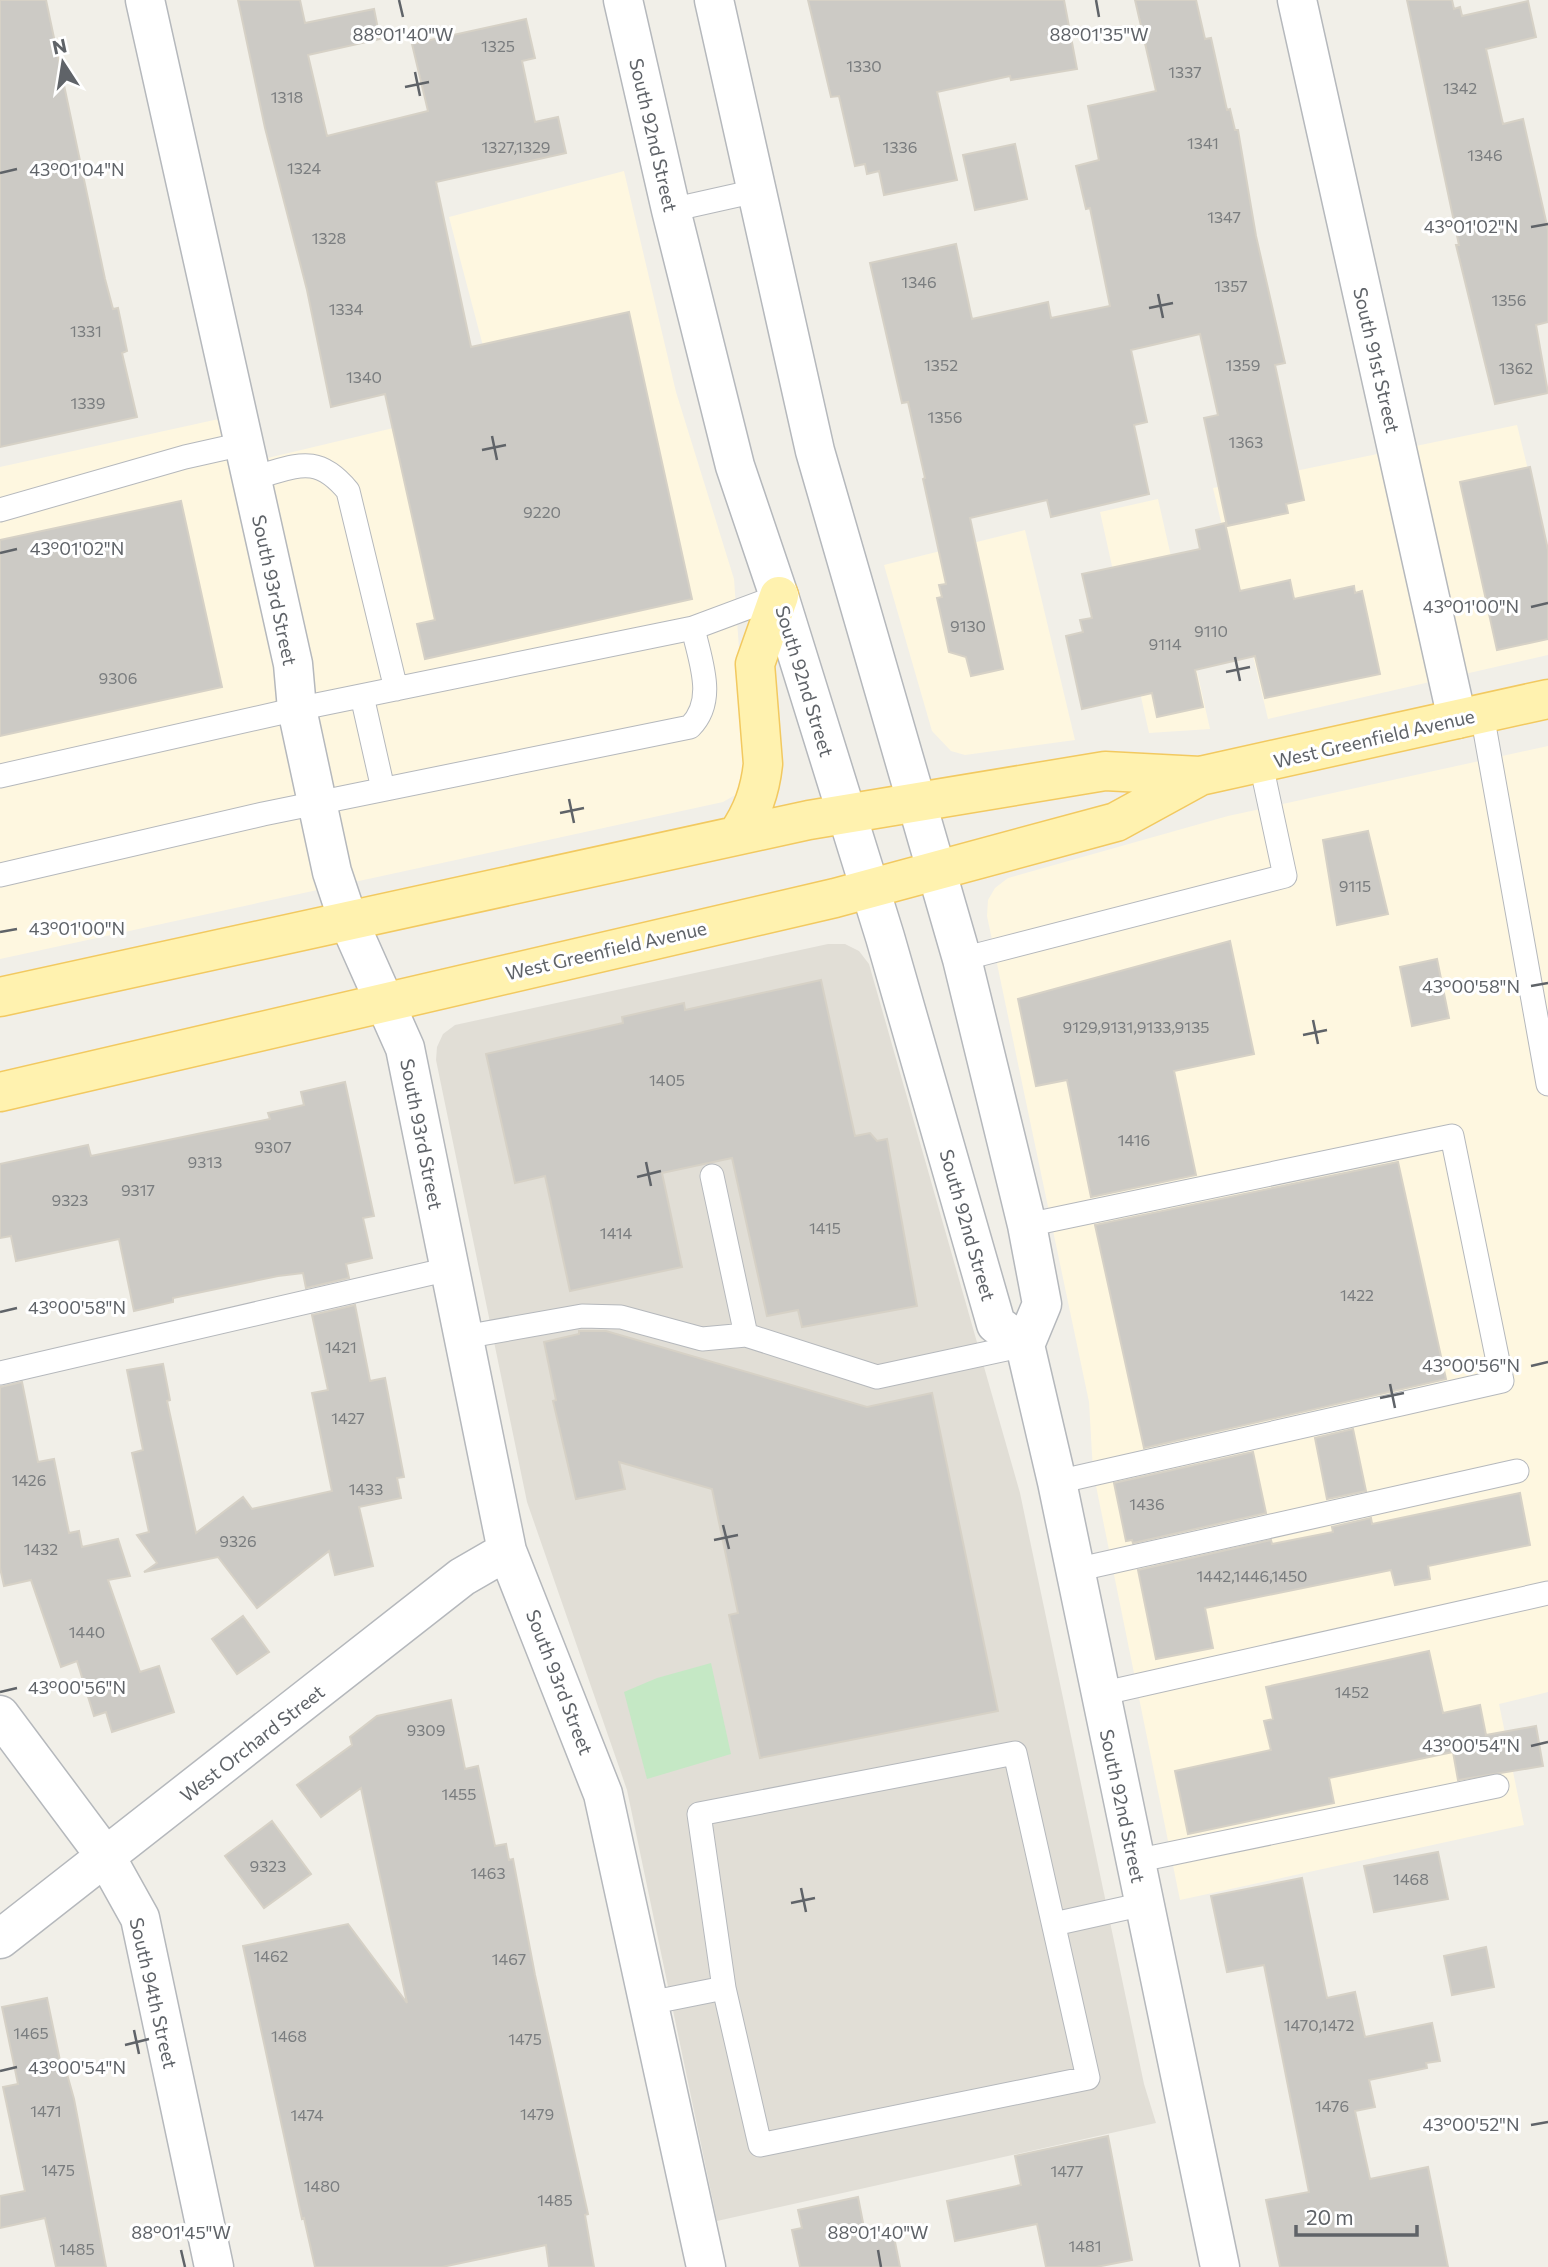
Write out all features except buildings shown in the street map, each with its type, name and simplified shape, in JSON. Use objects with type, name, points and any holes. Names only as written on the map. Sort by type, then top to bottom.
[{"type":"main road","points":[[737,835],[752,813],[761,780],[763,764],[755,664],[779,596]]},
{"type":"main road","name":"West Greenfield Avenue","points":[[0,997],[737,835],[846,814],[1105,771],[1200,776],[1548,699]]},
{"type":"main road","name":"West Greenfield Avenue","points":[[0,1092],[870,889],[1116,822],[1200,776]]},
{"type":"street","name":"South 93rd Street","points":[[145,0],[293,663],[297,709],[316,803],[348,920],[405,1048],[507,1551],[603,1794],[706,2267]]},
{"type":"street","name":"South 92nd Street","points":[[623,0],[671,210],[736,466],[870,889],[996,1324],[1025,1345],[1057,1482],[1220,2267]]},
{"type":"street","points":[[714,0],[815,451],[962,959],[1027,1225],[1042,1304],[1025,1345]]},
{"type":"street","name":"South 91st Street","points":[[1297,0],[1470,717]]},
{"type":"street","name":"West Orchard Street","points":[[0,1939],[462,1577],[507,1551]]},
{"type":"street","name":"South 94th Street","points":[[0,1715],[106,1857],[140,1918],[214,2267]]},
{"type":"lane","points":[[671,210],[756,191]]},
{"type":"lane","points":[[0,510],[185,457],[314,465],[331,471],[348,491],[396,689]]},
{"type":"lane","points":[[0,776],[297,709],[692,628],[779,596]]},
{"type":"lane","points":[[0,875],[316,803],[690,727],[700,716],[705,702],[705,680],[692,628]]},
{"type":"lane","points":[[362,696],[383,789]]},
{"type":"lane","points":[[1470,717],[1548,1084]]},
{"type":"lane","points":[[962,959],[1285,876],[1261,764]]},
{"type":"lane","points":[[1027,1225],[1452,1136],[1502,1381],[1057,1482]]},
{"type":"lane","points":[[712,1176],[746,1335]]},
{"type":"lane","points":[[0,1373],[449,1269]]},
{"type":"lane","points":[[464,1337],[582,1316],[621,1317],[702,1339],[746,1335],[877,1377],[1025,1345]]},
{"type":"lane","points":[[1075,1570],[1517,1471]]},
{"type":"lane","points":[[1100,1694],[1548,1593]]},
{"type":"lane","points":[[1015,1753],[1088,2078],[760,2145],[724,1988],[699,1814],[1015,1753]]},
{"type":"lane","points":[[1135,1861],[1497,1786]]},
{"type":"lane","points":[[1054,1924],[1144,1905]]},
{"type":"lane","points":[[649,2003],[724,1988]]},
{"type":"shaded area","points":[[624,171],[676,392],[734,579],[748,772],[737,794],[723,802],[0,959],[0,467],[237,415],[247,463],[498,403],[449,217]]},
{"type":"shaded area","points":[[1517,425],[1548,551],[1548,655],[1268,719],[1213,488]]},
{"type":"shaded area","points":[[1158,499],[1210,729],[1149,733],[1100,512]]},
{"type":"shaded area","points":[[1025,530],[1075,740],[965,755],[951,751],[932,731],[884,565]]},
{"type":"shaded area","points":[[1548,746],[1548,1692],[1499,1704],[1524,1825],[1180,1900],[1093,1471],[1089,1402],[987,916],[988,900],[995,888],[1008,878],[1228,816]]},
{"type":"shaded area","points":[[828,944],[845,944],[859,951],[869,964],[1020,1493],[1144,2084],[1156,2123],[717,2221],[627,1790],[527,1502],[436,1060],[437,1047],[443,1034],[455,1025]]},
{"type":"green space","points":[[711,1663],[731,1754],[647,1779],[624,1692],[657,1678]]}]
